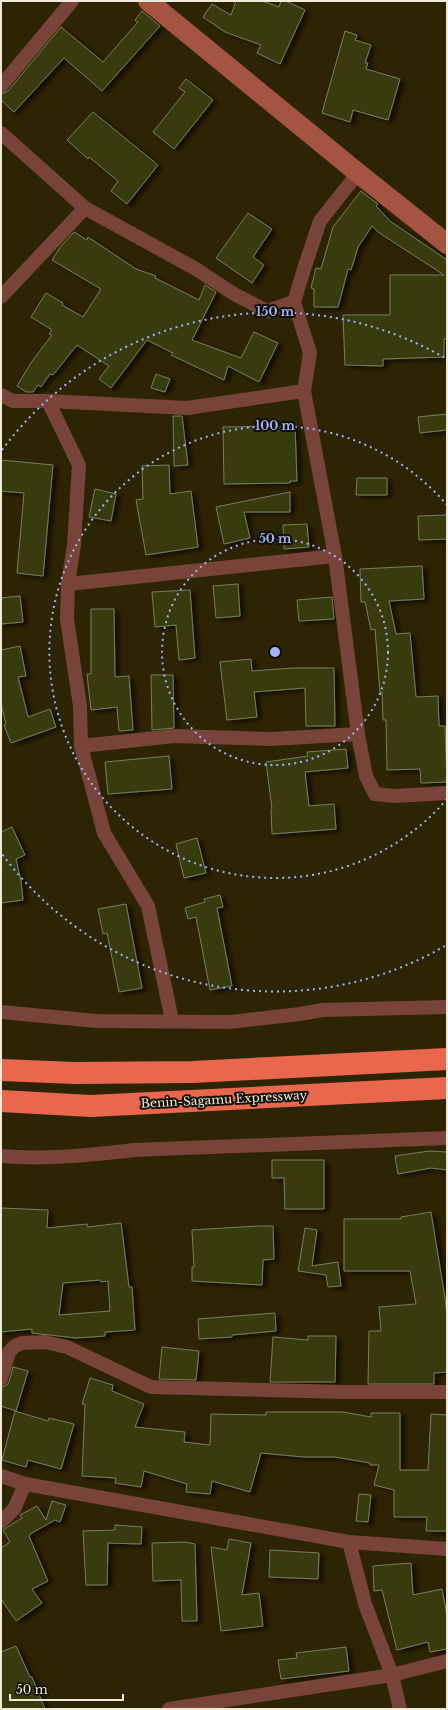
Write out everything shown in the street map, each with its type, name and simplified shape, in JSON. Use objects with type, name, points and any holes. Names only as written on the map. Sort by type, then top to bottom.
[{"type":"highway","points":[[1,1070],[75,1073],[193,1072],[447,1059]]},
{"type":"highway","name":"Benin-Sagamu Expressway","points":[[1,1101],[91,1106],[447,1088]]},
{"type":"street","points":[[1,86],[72,1]]},
{"type":"street","points":[[148,1],[447,244]]},
{"type":"street","points":[[1,134],[85,208],[196,269],[234,294],[267,311],[294,302]]},
{"type":"street","points":[[358,173],[320,221],[294,302],[310,353],[304,391],[335,556],[358,734],[366,776],[375,794],[395,796],[447,793]]},
{"type":"street","points":[[1,297],[85,208]]},
{"type":"street","points":[[1,395],[13,401],[48,401],[187,408],[304,391]]},
{"type":"street","points":[[48,401],[79,465],[74,545],[68,584],[67,619],[80,706],[81,746],[104,833],[148,906],[172,1020]]},
{"type":"street","points":[[68,584],[335,556]]},
{"type":"street","points":[[81,746],[174,736],[271,739],[358,734]]},
{"type":"street","points":[[1,1012],[97,1021],[172,1020],[230,1022],[322,1010],[447,1007]]},
{"type":"street","points":[[1,1156],[18,1158],[101,1154],[134,1150],[447,1138]]},
{"type":"street","points":[[1,1379],[10,1352],[15,1346],[22,1343],[45,1342],[67,1347],[151,1387],[346,1392],[447,1392]]},
{"type":"street","points":[[1,1476],[25,1484],[349,1542],[447,1549]]},
{"type":"street","points":[[1,1522],[14,1509],[25,1484]]},
{"type":"street","points":[[349,1542],[365,1604],[392,1676],[400,1709]]},
{"type":"street","points":[[169,1709],[392,1676],[447,1661]]},
{"type":"building","points":[[236,1],[262,1],[279,7],[281,1],[286,1],[305,10],[280,64],[257,53],[261,45],[225,32],[203,17],[212,4],[231,15]]},
{"type":"building","points":[[142,11],[160,26],[102,91],[64,58],[14,112],[1,100],[1,94],[8,91],[61,27],[103,62],[138,22],[135,20]]},
{"type":"building","points":[[345,31],[357,35],[355,40],[371,45],[365,63],[368,63],[366,69],[400,79],[388,120],[353,110],[350,122],[322,113]]},
{"type":"building","points":[[186,79],[213,100],[174,149],[153,132],[185,92],[179,88]]},
{"type":"building","points":[[93,112],[158,165],[127,204],[111,191],[118,181],[89,157],[88,159],[67,140]]},
{"type":"building","points":[[361,191],[378,204],[376,206],[390,221],[447,260],[447,339],[444,339],[444,357],[383,359],[383,366],[345,365],[343,315],[390,315],[390,275],[444,275],[378,232],[372,226],[358,247],[351,270],[348,269],[338,307],[314,307],[314,289],[311,288],[316,268],[321,269],[333,227]]},
{"type":"building","points":[[248,213],[272,229],[253,257],[264,265],[252,283],[216,258]]},
{"type":"building","points":[[74,232],[87,240],[88,237],[136,269],[156,276],[155,278],[199,300],[205,285],[216,292],[192,340],[241,358],[254,332],[278,343],[259,382],[228,366],[224,380],[171,355],[173,353],[147,340],[111,388],[99,379],[109,366],[77,345],[53,375],[50,374],[41,387],[38,385],[33,392],[26,392],[17,386],[33,360],[52,335],[49,334],[52,330],[31,317],[46,293],[63,303],[62,305],[83,317],[101,289],[52,260],[61,246]]},
{"type":"building","points":[[156,374],[170,379],[165,392],[151,388]]},
{"type":"building","points":[[447,414],[447,430],[420,433],[418,417]]},
{"type":"building","points":[[173,416],[182,416],[188,465],[174,466]]},
{"type":"building","points":[[295,426],[297,481],[290,481],[290,483],[224,484],[223,427]]},
{"type":"building","points":[[1,460],[53,465],[43,576],[17,573],[24,493],[1,491]]},
{"type":"building","points":[[169,465],[170,494],[191,491],[198,547],[146,555],[136,500],[143,499],[142,466]]},
{"type":"building","points":[[357,478],[387,478],[387,495],[356,495]]},
{"type":"building","points":[[95,489],[116,494],[111,521],[89,517]]},
{"type":"building","points":[[290,492],[290,512],[244,512],[250,538],[224,544],[216,507]]},
{"type":"building","points":[[447,515],[447,539],[419,540],[418,516]]},
{"type":"building","points":[[307,524],[309,547],[284,549],[283,525]]},
{"type":"building","points":[[422,566],[424,599],[389,601],[396,634],[410,633],[416,697],[438,696],[439,726],[445,726],[447,782],[421,783],[420,769],[387,770],[386,720],[383,720],[382,692],[380,693],[375,629],[371,630],[365,602],[361,602],[360,569]]},
{"type":"building","points":[[238,584],[240,616],[216,618],[213,586]]},
{"type":"building","points":[[190,590],[195,658],[179,660],[176,625],[155,627],[152,592]]},
{"type":"building","points":[[20,596],[23,622],[1,624],[1,598]]},
{"type":"building","points":[[332,597],[334,619],[299,621],[297,600]]},
{"type":"building","points":[[91,609],[114,609],[115,677],[129,676],[133,730],[119,731],[117,707],[91,710],[87,674],[91,674]]},
{"type":"building","points":[[20,646],[26,676],[18,677],[28,717],[50,709],[56,727],[11,743],[4,725],[6,724],[1,704],[1,650]]},
{"type":"building","points":[[251,659],[252,671],[293,668],[334,668],[335,726],[306,726],[305,688],[254,692],[257,717],[227,720],[220,662]]},
{"type":"building","points":[[151,675],[173,675],[174,728],[152,730]]},
{"type":"building","points":[[346,749],[348,768],[305,772],[309,806],[334,804],[336,829],[272,834],[272,809],[266,762],[308,756],[307,752]]},
{"type":"building","points":[[169,756],[172,789],[108,794],[105,762]]},
{"type":"building","points":[[12,827],[25,855],[16,859],[21,881],[23,900],[1,903],[1,832]]},
{"type":"building","points":[[197,838],[206,873],[184,878],[176,844]]},
{"type":"building","points":[[220,895],[223,907],[217,908],[232,986],[210,990],[196,917],[188,919],[185,908],[205,902],[204,899]]},
{"type":"building","points":[[126,904],[142,988],[119,992],[107,933],[103,934],[98,909]]},
{"type":"building","points":[[429,1151],[447,1152],[447,1170],[431,1168],[398,1174],[395,1156]]},
{"type":"building","points":[[272,1160],[324,1160],[324,1209],[285,1209],[284,1178],[272,1178]]},
{"type":"building","points":[[1,1208],[48,1210],[47,1228],[87,1224],[88,1227],[121,1223],[129,1287],[132,1287],[135,1330],[105,1332],[105,1336],[76,1338],[32,1333],[32,1329],[1,1332]],"holes":[[[100,1280],[101,1282],[108,1281],[110,1311],[59,1315],[63,1283]]]},
{"type":"building","points":[[431,1212],[447,1316],[447,1372],[434,1373],[434,1384],[368,1384],[369,1331],[381,1331],[379,1307],[416,1304],[410,1271],[344,1271],[344,1219],[401,1219],[401,1217]]},
{"type":"building","points":[[273,1226],[274,1259],[263,1260],[262,1285],[192,1281],[192,1267],[194,1267],[192,1230]]},
{"type":"building","points":[[305,1228],[317,1230],[312,1266],[338,1262],[341,1286],[328,1287],[326,1275],[298,1271]]},
{"type":"building","points":[[275,1313],[276,1331],[232,1335],[232,1337],[199,1339],[198,1319]]},
{"type":"building","points":[[308,1336],[336,1336],[335,1382],[270,1382],[273,1337],[308,1340]]},
{"type":"building","points":[[162,1347],[199,1351],[196,1380],[159,1379]]},
{"type":"building","points":[[13,1367],[28,1371],[16,1411],[1,1406],[2,1387],[7,1385],[9,1382]]},
{"type":"building","points":[[90,1378],[113,1385],[112,1391],[144,1404],[135,1427],[185,1432],[184,1442],[210,1445],[211,1414],[266,1415],[266,1412],[343,1412],[371,1417],[371,1413],[400,1413],[400,1470],[428,1470],[431,1414],[447,1415],[447,1531],[426,1531],[427,1517],[394,1517],[394,1490],[374,1485],[379,1465],[370,1465],[370,1463],[335,1457],[304,1457],[261,1453],[250,1492],[212,1481],[210,1494],[186,1492],[187,1484],[144,1471],[141,1487],[115,1483],[116,1478],[82,1476],[85,1404],[82,1404]]},
{"type":"building","points":[[15,1411],[48,1421],[49,1418],[74,1424],[61,1469],[28,1460],[26,1467],[2,1460]]},
{"type":"building","points":[[359,1494],[371,1495],[368,1522],[356,1521]]},
{"type":"building","points":[[52,1501],[66,1505],[60,1522],[55,1520],[29,1536],[48,1581],[32,1589],[42,1603],[16,1621],[1,1599],[1,1548],[10,1542],[3,1530],[22,1518],[20,1515],[37,1506],[46,1520]]},
{"type":"building","points":[[115,1525],[142,1527],[141,1544],[108,1543],[107,1585],[86,1585],[83,1531],[115,1530]]},
{"type":"building","points":[[229,1539],[251,1543],[242,1595],[259,1593],[263,1626],[221,1631],[211,1547],[227,1550]]},
{"type":"building","points":[[185,1542],[195,1544],[197,1621],[182,1621],[181,1580],[153,1581],[152,1543]]},
{"type":"building","points":[[270,1550],[319,1553],[318,1579],[269,1577]]},
{"type":"building","points":[[411,1563],[413,1595],[442,1589],[447,1615],[447,1649],[430,1652],[428,1642],[397,1650],[382,1590],[374,1591],[373,1566]]},
{"type":"building","points":[[16,1646],[30,1677],[32,1677],[45,1709],[1,1709],[1,1652]]},
{"type":"building","points":[[346,1647],[349,1671],[281,1679],[278,1660],[297,1658],[296,1653]]}]
